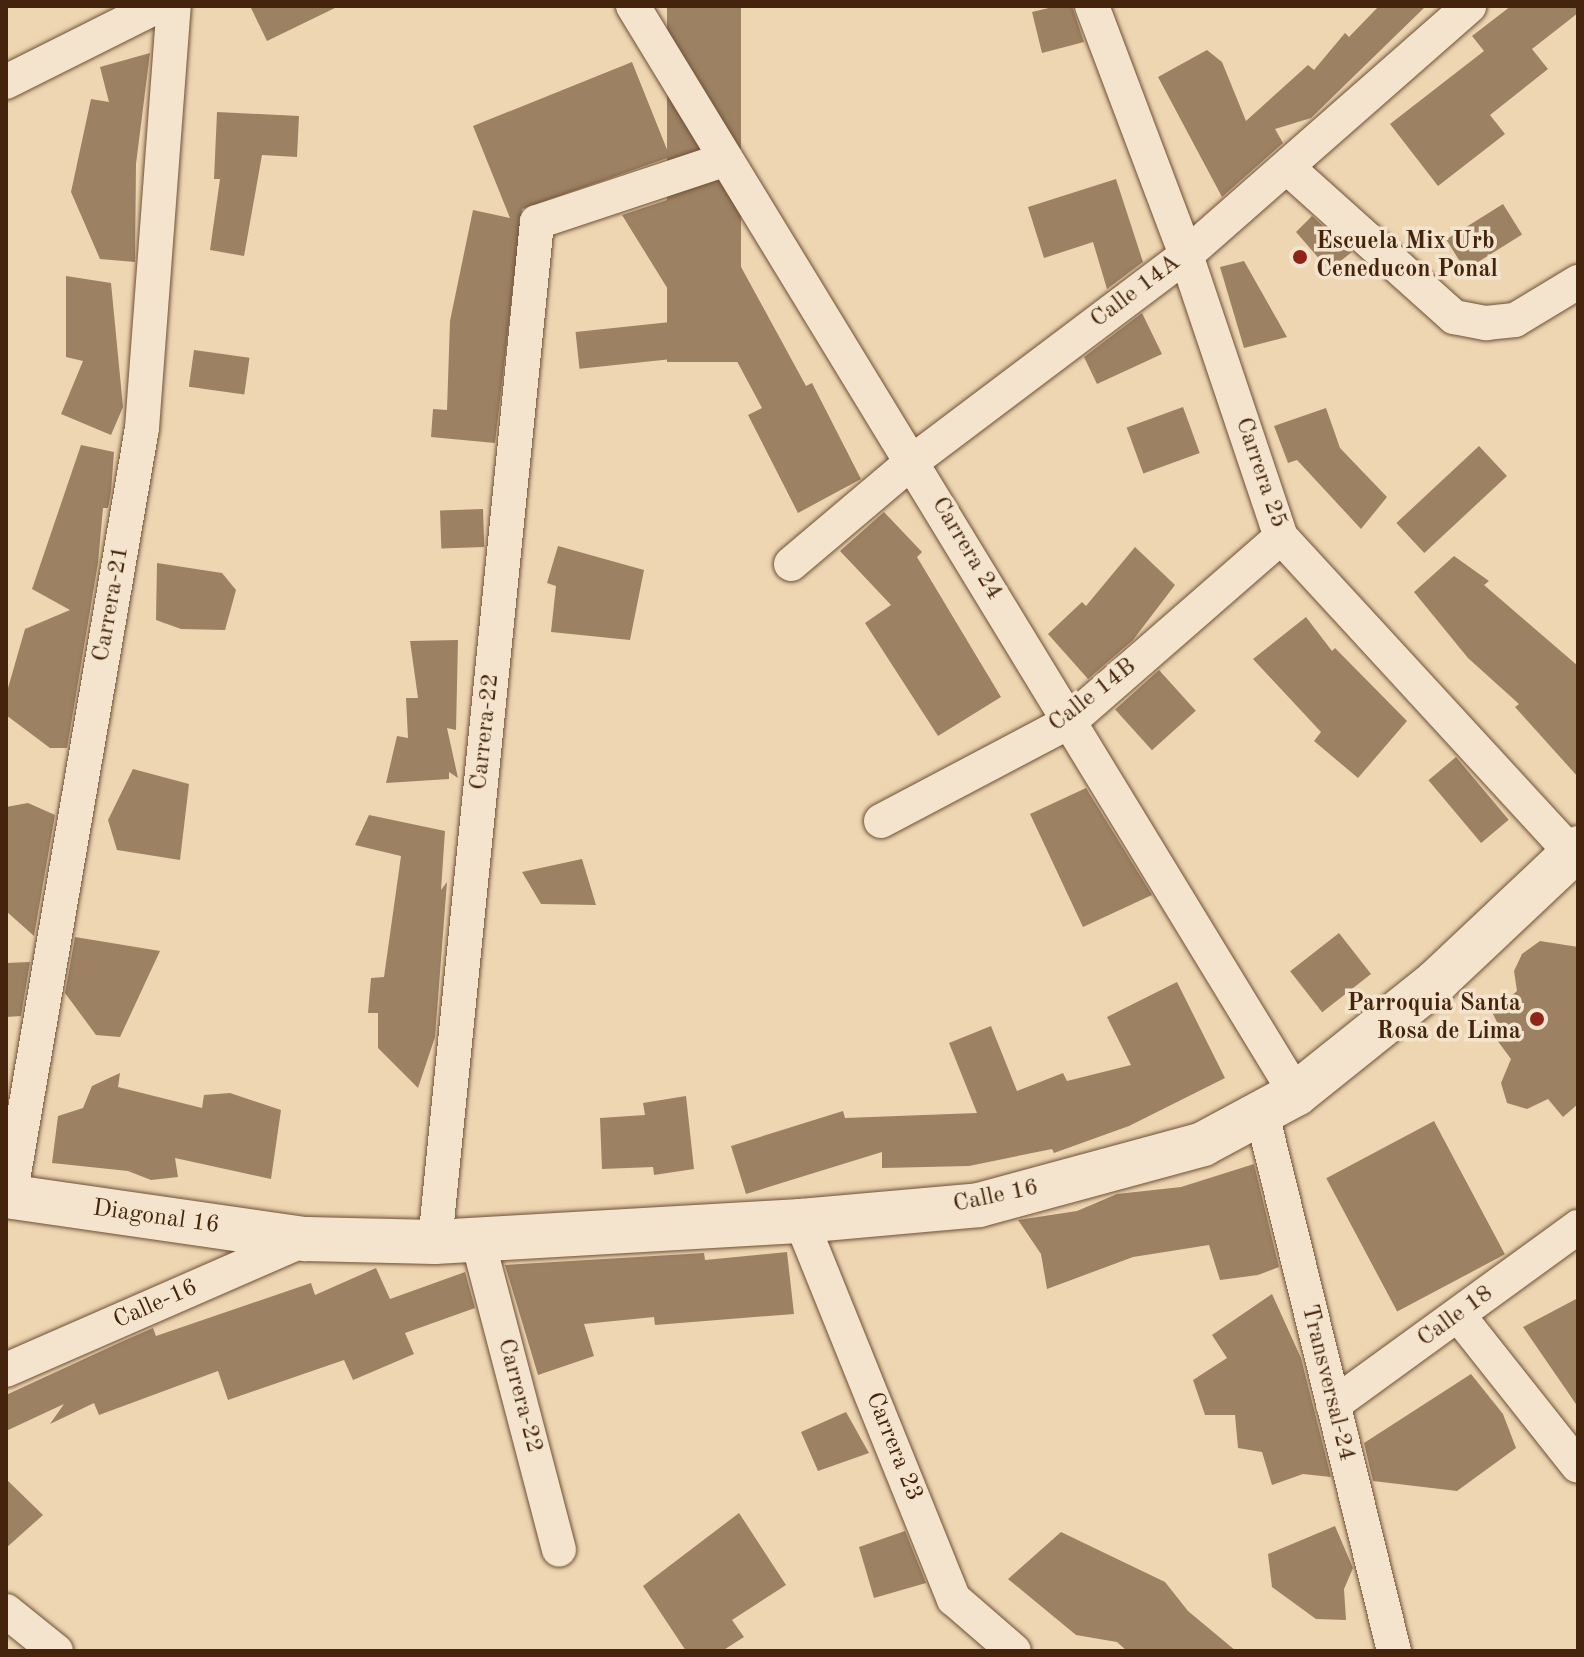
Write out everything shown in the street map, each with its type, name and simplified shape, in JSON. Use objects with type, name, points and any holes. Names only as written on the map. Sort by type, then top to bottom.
[{"type":"street","points":[[6,82],[158,6]]},
{"type":"street","name":"Carrera-21","points":[[8,1197],[142,428],[174,6]]},
{"type":"street","name":"Carrera 24","points":[[633,6],[913,461],[1069,722],[1279,1104]]},
{"type":"street","name":"Carrera 25","points":[[1092,6],[1186,255],[1281,537],[1575,851]]},
{"type":"street","name":"Calle 14A","points":[[791,564],[913,461],[1186,255],[1289,169],[1469,6]]},
{"type":"street","name":"Carrera-22","points":[[435,1242],[537,222],[726,159]]},
{"type":"street","points":[[1289,169],[1454,317],[1486,323],[1515,320],[1578,282]]},
{"type":"street","name":"Calle 14B","points":[[881,821],[1069,722],[1281,537]]},
{"type":"street","name":"Calle 16","points":[[306,1239],[478,1241],[801,1221],[979,1205],[1203,1144],[1279,1104],[1437,981],[1575,851]]},
{"type":"street","name":"Transversal-24","points":[[1279,1104],[1333,1405],[1394,1651]]},
{"type":"street","name":"Diagonal 16","points":[[8,1197],[306,1239]]},
{"type":"street","name":"Carrera 23","points":[[801,1221],[954,1599],[1014,1651]]},
{"type":"street","name":"Calle 18","points":[[1333,1405],[1578,1227]]},
{"type":"street","name":"Calle-16","points":[[6,1370],[306,1239]]},
{"type":"street","name":"Carrera-22","points":[[478,1241],[559,1550]]},
{"type":"street","points":[[1459,1316],[1578,1466]]},
{"type":"street","points":[[6,1611],[56,1651]]},
{"type":"building","points":[[250,6],[339,6],[267,41]]},
{"type":"building","points":[[667,6],[741,6],[741,362],[667,362]]},
{"type":"building","points":[[1072,6],[1084,42],[1042,53],[1032,12]]},
{"type":"building","points":[[1379,6],[1426,6],[1311,118],[1275,129],[1283,143],[1222,197],[1158,77],[1207,50],[1222,62],[1246,121],[1308,65],[1314,70],[1345,33],[1349,37]]},
{"type":"building","points":[[1511,6],[1578,6],[1578,13],[1532,49],[1548,69],[1490,115],[1505,134],[1438,186],[1390,124],[1484,51],[1472,36]]},
{"type":"building","points":[[150,53],[136,164],[135,262],[100,259],[71,192],[91,99],[109,102],[100,67]]},
{"type":"building","points":[[632,62],[670,157],[522,209],[495,443],[431,437],[433,409],[447,410],[450,321],[473,210],[510,218],[473,126]]},
{"type":"building","points":[[217,112],[299,116],[297,157],[262,155],[244,256],[210,250],[220,179],[214,179]]},
{"type":"building","points":[[1116,179],[1143,262],[1107,289],[1093,242],[1044,258],[1028,207]]},
{"type":"building","points":[[688,193],[734,268],[740,265],[806,386],[812,383],[861,479],[798,513],[748,415],[762,408],[671,238],[679,307],[622,215]]},
{"type":"building","points":[[1503,204],[1522,235],[1465,270],[1446,240]]},
{"type":"building","points":[[1312,216],[1352,252],[1329,270],[1296,232]]},
{"type":"building","points":[[1244,261],[1287,337],[1244,348],[1220,267]]},
{"type":"building","points":[[66,276],[111,283],[123,407],[111,435],[61,414],[83,361],[66,357]]},
{"type":"building","points":[[1142,313],[1162,354],[1097,384],[1084,357]]},
{"type":"building","points":[[680,321],[684,358],[579,369],[576,332]]},
{"type":"building","points":[[194,350],[249,358],[244,394],[189,387]]},
{"type":"building","points":[[1183,407],[1200,453],[1143,474],[1127,428]]},
{"type":"building","points":[[1326,408],[1340,448],[1387,497],[1361,529],[1297,460],[1288,463],[1274,426]]},
{"type":"building","points":[[81,445],[114,452],[111,492],[108,508],[103,508],[98,563],[67,748],[50,748],[6,715],[6,695],[25,629],[70,610],[32,589]]},
{"type":"building","points":[[1479,446],[1507,476],[1424,553],[1396,523]]},
{"type":"building","points":[[483,509],[484,547],[441,548],[440,511]]},
{"type":"building","points":[[884,512],[922,552],[917,557],[1001,697],[938,736],[865,623],[891,605],[840,551]]},
{"type":"building","points":[[558,546],[644,570],[630,640],[551,632],[556,586],[547,583]]},
{"type":"building","points":[[1135,547],[1175,585],[1133,640],[1088,679],[1048,634],[1082,602],[1086,606]]},
{"type":"building","points":[[1454,556],[1489,581],[1484,585],[1578,666],[1578,777],[1515,707],[1519,704],[1468,658],[1414,592]]},
{"type":"building","points":[[157,563],[222,573],[236,590],[225,630],[181,629],[156,620]]},
{"type":"building","points":[[1306,617],[1332,651],[1335,648],[1407,721],[1358,778],[1314,741],[1321,732],[1253,659]]},
{"type":"building","points":[[458,640],[456,730],[447,728],[458,778],[449,772],[449,779],[386,783],[397,736],[408,738],[406,698],[418,698],[410,641]]},
{"type":"building","points":[[1159,670],[1196,711],[1152,750],[1115,709]]},
{"type":"building","points":[[1456,757],[1509,820],[1481,843],[1428,780]]},
{"type":"building","points":[[133,769],[189,784],[180,860],[117,850],[108,820]]},
{"type":"building","points":[[1086,788],[1152,895],[1083,927],[1030,814]]},
{"type":"building","points":[[28,803],[55,815],[34,936],[6,911],[6,807]]},
{"type":"building","points":[[369,815],[445,831],[441,890],[447,882],[435,1037],[418,1088],[378,1048],[378,1013],[368,1013],[371,978],[384,977],[401,856],[355,845]]},
{"type":"building","points":[[582,859],[596,905],[541,904],[522,872]]},
{"type":"building","points":[[1339,933],[1371,974],[1322,1012],[1290,971]]},
{"type":"building","points":[[75,937],[160,951],[120,1037],[96,1035],[65,993]]},
{"type":"building","name":"Parroquia Santa Rosa de Lima","points":[[1540,941],[1578,947],[1578,1104],[1563,1117],[1548,1099],[1527,1109],[1507,1103],[1501,1083],[1511,1059],[1491,1032],[1499,1026],[1492,1012],[1517,991],[1514,971],[1522,954]]},
{"type":"building","points":[[30,962],[21,1016],[6,1017],[6,963]]},
{"type":"building","points":[[1177,982],[1225,1078],[1129,1126],[1054,1153],[1052,1149],[969,1166],[882,1168],[882,1152],[746,1194],[731,1146],[843,1111],[845,1118],[977,1113],[949,1043],[991,1026],[1017,1091],[1063,1073],[1067,1081],[1131,1065],[1107,1017]]},
{"type":"building","points":[[120,1073],[118,1087],[202,1108],[204,1095],[230,1093],[281,1110],[271,1179],[175,1158],[178,1177],[151,1180],[128,1171],[52,1163],[58,1116],[83,1108],[92,1086]]},
{"type":"building","points":[[686,1096],[694,1169],[654,1175],[653,1167],[602,1169],[600,1118],[645,1115],[643,1103]]},
{"type":"building","points":[[1434,1121],[1505,1254],[1397,1312],[1326,1178]]},
{"type":"building","points":[[1254,1164],[1279,1267],[1258,1275],[1220,1280],[1209,1245],[1133,1257],[1047,1289],[1041,1254],[1018,1220],[1077,1211],[1117,1194],[1181,1187]]},
{"type":"building","points":[[787,1252],[794,1314],[655,1325],[654,1317],[584,1324],[594,1356],[538,1375],[505,1265],[704,1253],[705,1260]]},
{"type":"building","points":[[376,1268],[390,1299],[465,1272],[475,1308],[405,1333],[414,1354],[353,1380],[344,1360],[228,1400],[218,1371],[99,1415],[94,1403],[50,1424],[64,1404],[6,1431],[6,1395],[121,1342],[153,1328],[156,1336],[311,1283],[315,1295]]},
{"type":"building","points":[[1272,1294],[1301,1358],[1331,1477],[1303,1474],[1272,1485],[1262,1452],[1238,1448],[1235,1415],[1205,1415],[1193,1380],[1227,1358],[1212,1335]]},
{"type":"building","points":[[1578,1298],[1578,1407],[1523,1327]]},
{"type":"building","points":[[1471,1374],[1503,1414],[1516,1448],[1457,1491],[1373,1481],[1364,1443]]},
{"type":"building","points":[[846,1412],[869,1453],[818,1471],[801,1432]]},
{"type":"building","points":[[6,1479],[43,1515],[6,1548]]},
{"type":"building","points":[[739,1513],[786,1585],[732,1620],[744,1637],[722,1651],[686,1651],[643,1586]]},
{"type":"building","points":[[1335,1526],[1353,1568],[1344,1589],[1346,1620],[1316,1619],[1272,1587],[1268,1554]]},
{"type":"building","points":[[905,1531],[926,1583],[874,1598],[859,1547]]},
{"type":"building","points":[[1061,1532],[1165,1582],[1188,1611],[1236,1651],[1127,1651],[1117,1642],[1076,1635],[1008,1579]]},
{"type":"place","name":"Escuela Mix Urb Ceneducon Ponal","points":[[1300,257]]},
{"type":"place","name":"Parroquia Santa Rosa de Lima","points":[[1537,1019]]}]
